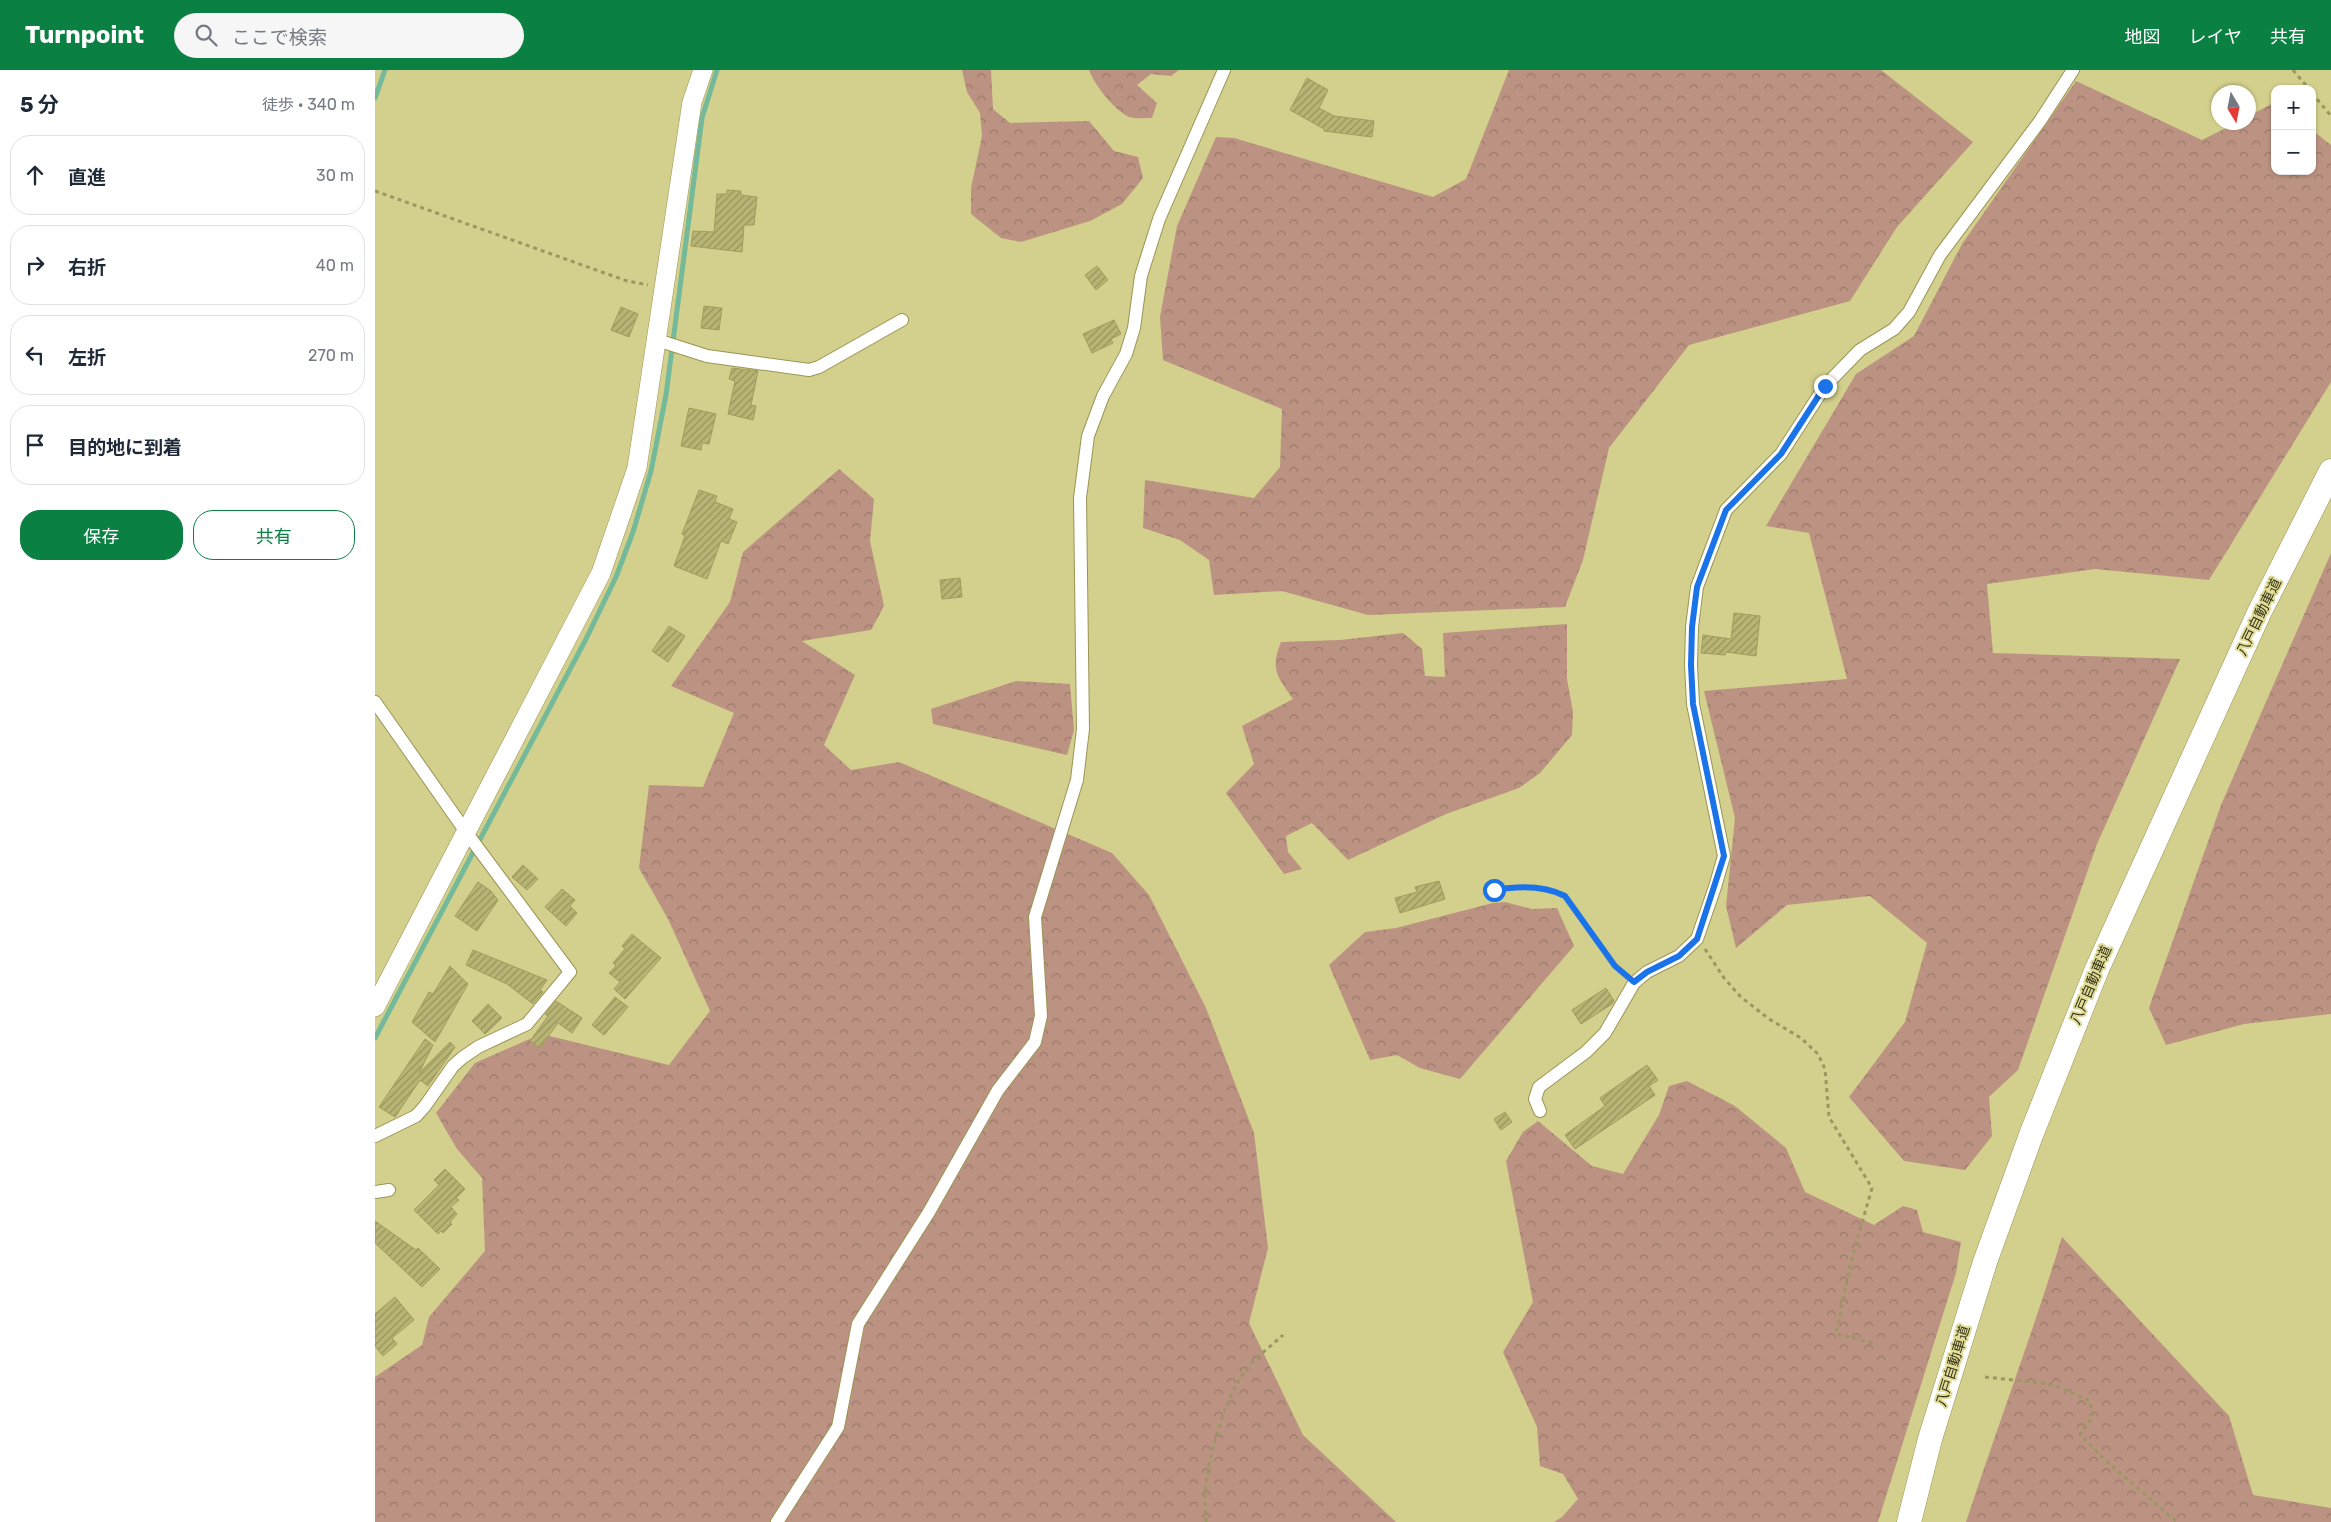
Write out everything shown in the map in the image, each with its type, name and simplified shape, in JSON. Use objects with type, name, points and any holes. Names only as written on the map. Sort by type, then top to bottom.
[{"type":"highway","name":"八戸自動車道","points":[[1909,1522],[1930,1439],[1985,1262],[2031,1135],[2097,969],[2259,613],[2331,471]]},
{"type":"street","points":[[375,1007],[601,573],[637,468],[692,102],[703,70]]},
{"type":"street","points":[[777,1522],[838,1427],[858,1324],[929,1212],[997,1090],[1035,1042],[1041,1016],[1035,917],[1077,780],[1083,729],[1080,498],[1088,436],[1103,396],[1126,354],[1134,328],[1141,276],[1159,219],[1224,70]]},
{"type":"street","points":[[1540,1111],[1535,1099],[1539,1087],[1586,1052],[1605,1033],[1634,982],[1647,972],[1679,956],[1697,939],[1724,856],[1693,704],[1691,665],[1692,627],[1697,587],[1726,510],[1781,454],[1825,386],[1860,350],[1894,329],[1909,312],[1940,255],[2040,121],[2073,70]]},
{"type":"street","points":[[657,340],[707,356],[809,370],[819,368],[902,320]]},
{"type":"street","points":[[375,702],[466,832],[570,972],[527,1024],[478,1047],[462,1058],[453,1066],[416,1116],[375,1136]]},
{"type":"street","points":[[375,1192],[389,1190]]},
{"type":"path","points":[[2293,70],[2306,85]]},
{"type":"path","points":[[2316,98],[2331,116]]},
{"type":"path","points":[[375,191],[627,281],[665,290]]},
{"type":"path","points":[[1494,890],[1512,887],[1535,888],[1557,892],[1565,896],[1615,966],[1634,982]]},
{"type":"path","points":[[1697,939],[1724,978],[1741,997],[1769,1019],[1801,1038],[1818,1054],[1825,1069],[1829,1117],[1872,1188],[1851,1261],[1836,1334],[1877,1344]]},
{"type":"path","points":[[1206,1522],[1205,1492],[1222,1420],[1234,1392],[1249,1367],[1283,1335]]},
{"type":"path","points":[[1985,1377],[2051,1384],[2091,1401],[2093,1416],[2080,1434],[2105,1460],[2177,1522]]},
{"type":"green space","points":[[962,70],[991,70],[993,109],[1010,123],[1089,121],[1114,151],[1138,157],[1143,178],[1122,204],[1090,221],[1021,242],[1001,238],[971,214],[971,188],[982,136],[980,113],[967,92]]},
{"type":"green space","points":[[1089,70],[1179,70],[1171,76],[1151,74],[1137,85],[1157,103],[1152,118],[1134,118],[1123,114],[1111,103]]},
{"type":"green space","points":[[1509,70],[1881,70],[1973,142],[1897,227],[1850,301],[1689,345],[1609,448],[1583,560],[1565,607],[1368,615],[1282,591],[1214,595],[1209,560],[1180,540],[1143,528],[1145,480],[1254,498],[1280,467],[1282,409],[1163,360],[1160,317],[1177,226],[1216,137],[1234,138],[1433,197],[1466,179]]},
{"type":"green space","points":[[2076,81],[2202,140],[2222,130],[2256,130],[2256,112],[2271,104],[2271,175],[2316,175],[2316,133],[2331,145],[2331,382],[2209,580],[2095,569],[1987,584],[1993,653],[2180,659],[2097,844],[2018,1070],[1989,1097],[1992,1136],[1965,1170],[1904,1161],[1849,1097],[1905,1022],[1927,943],[1870,896],[1787,905],[1736,948],[1726,906],[1735,818],[1704,691],[1847,679],[1809,533],[1766,526],[1856,374],[1914,336],[1962,244]]},
{"type":"green space","points":[[839,469],[874,499],[870,541],[884,606],[871,630],[802,641],[855,675],[824,745],[851,770],[899,762],[1112,853],[1149,895],[1206,1008],[1254,1133],[1268,1248],[1249,1323],[1303,1435],[1396,1522],[375,1522],[375,1377],[422,1345],[429,1317],[485,1251],[482,1178],[457,1149],[436,1113],[475,1063],[541,1034],[669,1065],[710,1011],[668,919],[639,868],[649,785],[703,787],[734,713],[671,686],[730,602],[743,552]]},
{"type":"green space","points":[[2331,553],[2331,1014],[2244,1024],[2166,1045],[2149,1008],[2221,805]]},
{"type":"green space","points":[[1567,624],[1567,679],[1573,712],[1572,735],[1540,773],[1519,788],[1446,814],[1348,860],[1312,823],[1286,836],[1288,852],[1302,869],[1284,874],[1226,793],[1254,764],[1242,726],[1293,699],[1277,672],[1276,659],[1281,642],[1340,640],[1403,633],[1422,649],[1425,676],[1445,677],[1443,633]]},
{"type":"green space","points":[[1016,681],[1070,684],[1074,730],[1067,755],[933,724],[931,709]]},
{"type":"green space","points":[[1505,902],[1532,909],[1557,908],[1574,946],[1460,1079],[1420,1068],[1397,1055],[1370,1060],[1329,965],[1365,932],[1396,928],[1493,903]]},
{"type":"green space","points":[[1687,1081],[1735,1106],[1786,1148],[1805,1192],[1874,1225],[1903,1206],[1917,1210],[1923,1232],[1961,1242],[1956,1273],[1878,1522],[1554,1522],[1562,1517],[1578,1499],[1563,1474],[1540,1466],[1537,1427],[1503,1352],[1533,1302],[1506,1161],[1523,1132],[1538,1121],[1592,1166],[1623,1174],[1659,1115],[1669,1086]]},
{"type":"green space","points":[[2062,1237],[2229,1416],[2253,1495],[2331,1508],[2331,1522],[1966,1522]]},
{"type":"building","points":[[1307,78],[1328,90],[1319,108],[1334,116],[1374,121],[1372,137],[1324,131],[1324,129],[1290,110]]},
{"type":"building","points":[[727,190],[741,191],[741,195],[757,197],[754,225],[744,225],[742,252],[691,246],[693,231],[714,232],[717,194],[727,194]]},
{"type":"building","points":[[1097,266],[1108,280],[1096,290],[1085,275]]},
{"type":"building","points":[[704,306],[722,308],[719,330],[701,328]]},
{"type":"building","points":[[621,307],[638,314],[629,337],[611,330]]},
{"type":"building","points":[[1114,320],[1121,334],[1111,339],[1113,343],[1092,353],[1083,334]]},
{"type":"building","points":[[732,368],[758,371],[751,405],[756,406],[753,420],[728,414],[735,381],[729,379]]},
{"type":"building","points":[[689,408],[716,414],[709,444],[702,443],[701,450],[681,446]]},
{"type":"building","points":[[699,490],[717,496],[715,502],[733,509],[729,519],[737,522],[728,544],[721,541],[707,579],[674,566],[685,536],[682,534]]},
{"type":"building","points":[[960,578],[962,597],[942,599],[940,580]]},
{"type":"building","points":[[1734,613],[1760,616],[1756,656],[1726,652],[1725,655],[1701,653],[1703,635],[1731,639]]},
{"type":"building","points":[[669,626],[685,636],[668,662],[652,651]]},
{"type":"building","points":[[523,865],[538,879],[527,890],[512,877]]},
{"type":"building","points":[[1439,881],[1445,899],[1400,913],[1395,898],[1417,892],[1415,887]]},
{"type":"building","points":[[478,882],[491,891],[498,900],[477,931],[455,916]]},
{"type":"building","points":[[562,889],[575,900],[570,906],[577,913],[566,926],[545,907]]},
{"type":"building","points":[[632,934],[661,958],[625,999],[614,989],[620,982],[609,973],[616,966],[613,963],[625,949],[622,946]]},
{"type":"building","points":[[473,950],[547,980],[540,990],[543,992],[533,1004],[507,984],[466,965]]},
{"type":"building","points":[[450,966],[468,984],[435,1042],[412,1022],[429,992],[433,994]]},
{"type":"building","points":[[1606,988],[1614,1001],[1612,1004],[1581,1024],[1572,1010]]},
{"type":"building","points":[[615,997],[628,1007],[604,1035],[592,1025]]},
{"type":"building","points":[[556,1001],[582,1018],[572,1033],[558,1023],[540,1048],[530,1041],[548,1016],[545,1014]]},
{"type":"building","points":[[488,1004],[502,1018],[485,1034],[472,1021]]},
{"type":"building","points":[[425,1039],[433,1045],[419,1073],[450,1042],[455,1047],[428,1086],[420,1080],[395,1117],[379,1107]]},
{"type":"building","points":[[1647,1065],[1658,1080],[1649,1086],[1655,1095],[1575,1149],[1565,1135],[1605,1106],[1600,1098]]},
{"type":"building","points":[[1505,1112],[1512,1122],[1501,1130],[1494,1119]]},
{"type":"building","points":[[445,1169],[465,1189],[456,1198],[459,1200],[451,1207],[457,1214],[450,1222],[452,1224],[443,1233],[441,1231],[438,1234],[414,1210],[439,1185],[434,1180]]},
{"type":"building","points":[[375,1221],[416,1250],[418,1248],[440,1269],[422,1287],[375,1243]]},
{"type":"building","points":[[395,1297],[414,1320],[392,1338],[397,1344],[383,1356],[375,1346],[375,1314]]},
{"type":"waterway","points":[[375,98],[385,70]]},
{"type":"waterway","points":[[375,1038],[586,639],[616,577],[633,532],[651,471],[666,395],[702,118],[717,70]]},
{"type":"route","points":[[1494,890],[1512,887],[1535,888],[1557,892],[1565,896],[1615,966],[1634,982],[1647,972],[1679,956],[1697,939],[1724,856],[1693,704],[1692,627],[1697,587],[1726,510],[1781,454],[1801,426],[1825,386]]}]
